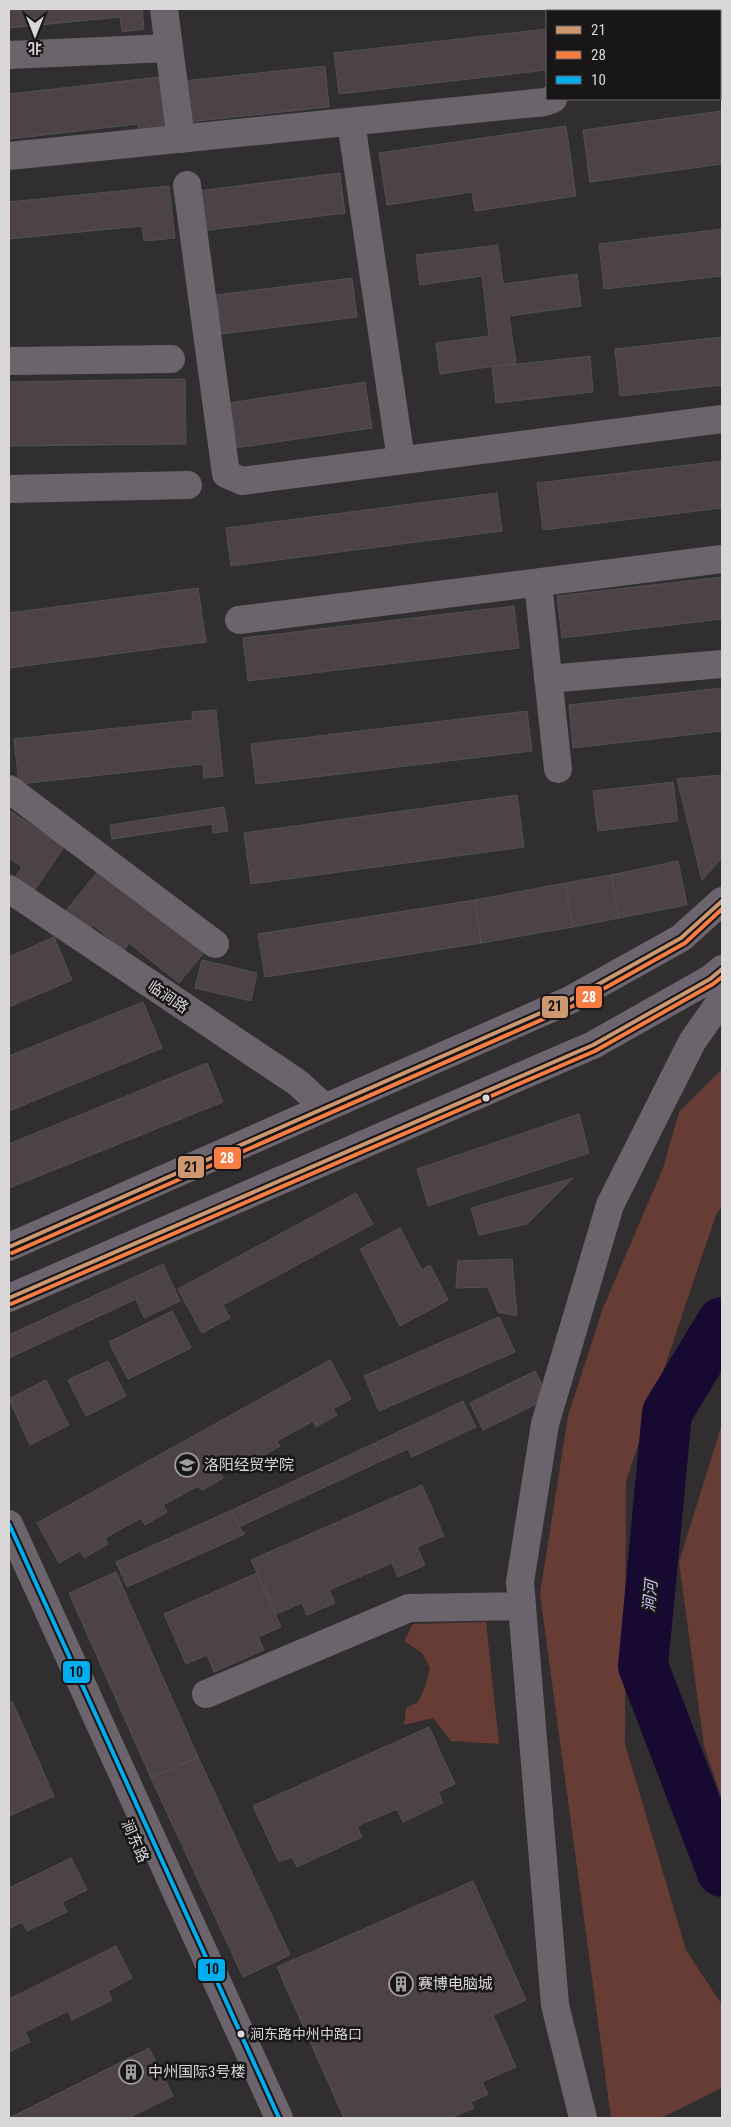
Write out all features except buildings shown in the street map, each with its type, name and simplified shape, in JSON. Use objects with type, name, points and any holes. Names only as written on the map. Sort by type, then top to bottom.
[{"type":"main road","points":[[9,1248],[324,1107],[570,1000],[681,938],[722,901]]},
{"type":"main road","points":[[9,1298],[593,1045],[710,979],[722,969]]},
{"type":"street","points":[[164,9],[181,139]]},
{"type":"street","points":[[9,55],[168,48]]},
{"type":"street","points":[[9,156],[546,102],[551,100]]},
{"type":"street","points":[[351,122],[401,460]]},
{"type":"street","points":[[187,185],[226,474],[242,481],[722,419]]},
{"type":"street","points":[[9,361],[171,359]]},
{"type":"street","points":[[9,490],[188,486]]},
{"type":"street","points":[[239,620],[722,559]]},
{"type":"street","points":[[538,583],[558,770]]},
{"type":"street","points":[[548,679],[722,664]]},
{"type":"street","points":[[9,789],[214,944]]},
{"type":"street","name":"临涧路","points":[[9,889],[298,1083],[324,1107]]},
{"type":"street","points":[[583,2118],[555,2005],[520,1582],[545,1424],[610,1205],[692,1042],[722,999]]},
{"type":"street","name":"涧东路","points":[[9,1524],[279,2118]]},
{"type":"street","name":"涧东路","points":[[9,1563],[261,2118]]},
{"type":"street","points":[[206,1694],[409,1608],[522,1606]]},
{"type":"shaded area","points":[[722,1069],[722,1207],[717,1212],[626,1481],[625,1744],[686,1950],[722,2005],[722,2088],[661,2118],[611,2118],[540,1594],[568,1416],[603,1308],[663,1168],[679,1112]]},
{"type":"shaded area","points":[[722,1424],[722,1799],[704,1746],[679,1562]]},
{"type":"shaded area","points":[[486,1622],[499,1744],[451,1741],[433,1718],[404,1725],[406,1708],[418,1702],[426,1684],[430,1668],[422,1653],[404,1641],[413,1624]]},
{"type":"waterway","name":"涧河","points":[[722,1322],[667,1413],[643,1666],[722,1872]]},
{"type":"transit line","name":"21","points":[[9,1247],[570,1000],[681,938],[722,901]]},
{"type":"transit line","name":"28","points":[[12,1253],[573,1006],[685,943],[722,909]]},
{"type":"transit line","name":"21","points":[[9,1298],[593,1045],[710,979],[722,969]]},
{"type":"transit line","name":"28","points":[[11,1304],[595,1051],[713,984],[722,977]]},
{"type":"transit line","name":"10","points":[[9,1524],[279,2118]]},
{"type":"place","name":"洛阳经贸学院","points":[[187,1465]]},
{"type":"place","name":"赛博电脑城","points":[[401,1984]]},
{"type":"place","name":"涧东路中州中路口","points":[[241,2034]]},
{"type":"place","name":"中州国际3号楼","points":[[131,2072]]}]
